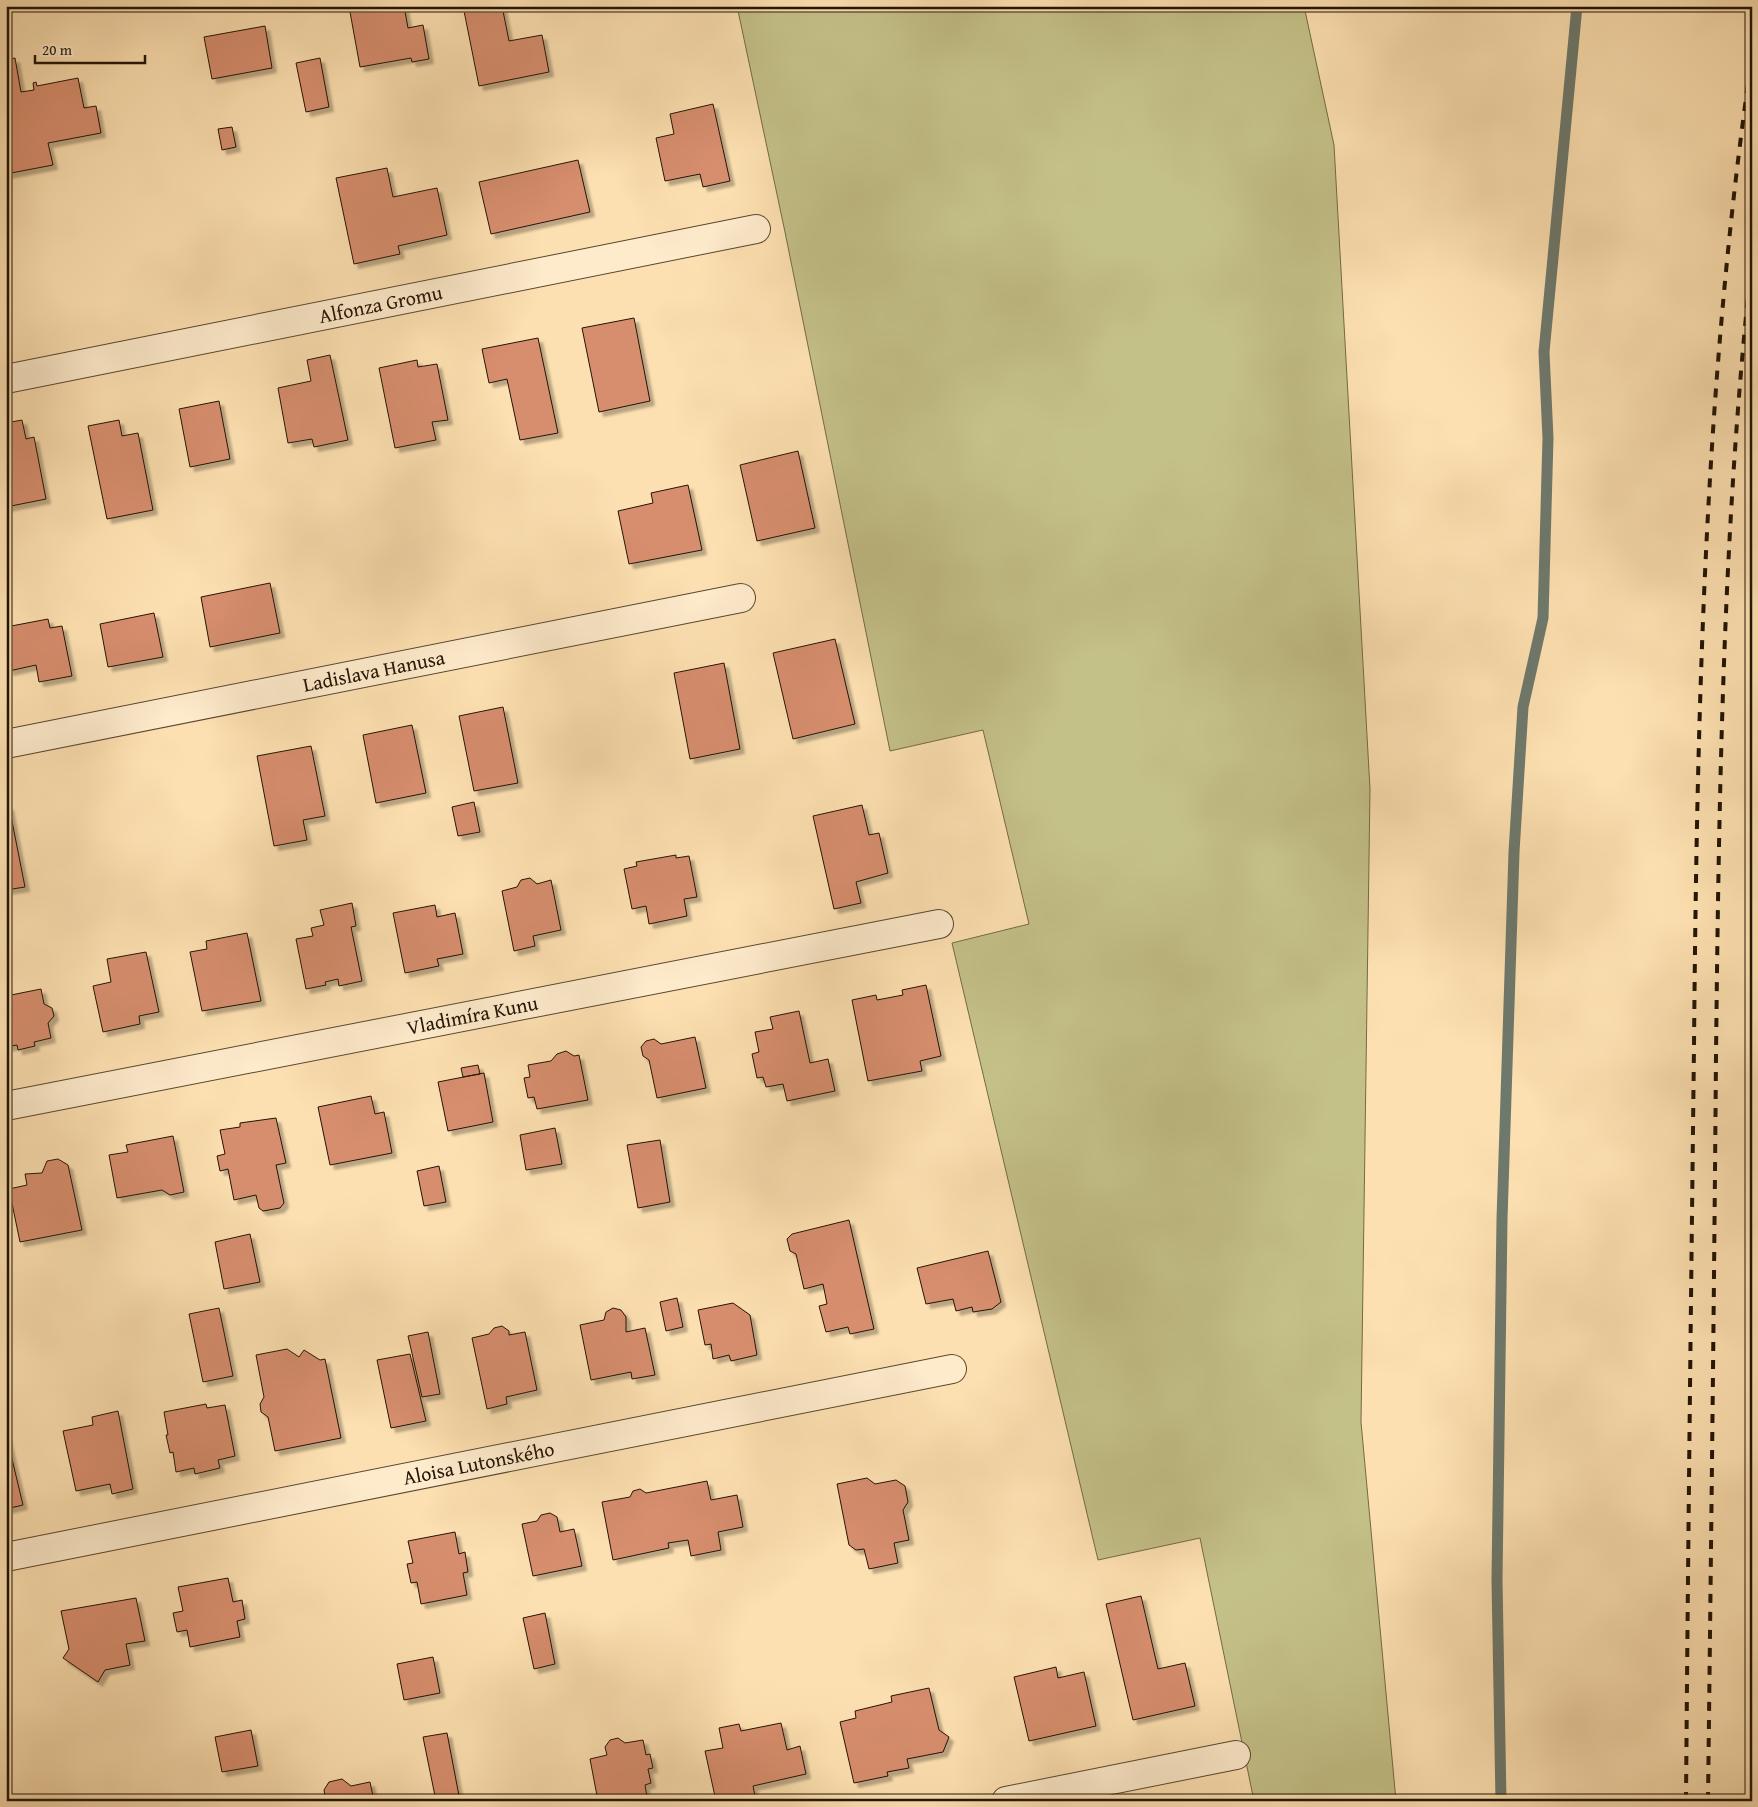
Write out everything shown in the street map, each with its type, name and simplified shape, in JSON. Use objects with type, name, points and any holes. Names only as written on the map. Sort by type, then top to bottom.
[{"type":"street","name":"Alfonza Gromu","points":[[6,379],[756,229]]},
{"type":"street","name":"Ladislava Hanusa","points":[[6,744],[741,598]]},
{"type":"street","name":"Vladimíra Kunu","points":[[6,1106],[939,924]]},
{"type":"street","name":"Aloisa Lutonského","points":[[6,1557],[952,1369]]},
{"type":"street","points":[[1006,1801],[1236,1755]]},
{"type":"shaded area","points":[[737,6],[1304,6],[1334,145],[1370,789],[1361,1422],[1396,1801],[1254,1801],[1200,1538],[1098,1560],[952,943],[1029,924],[983,730],[890,751],[785,232]]},
{"type":"building","points":[[381,6],[404,6],[408,28],[423,25],[429,59],[412,62],[411,58],[360,67],[350,12]]},
{"type":"building","points":[[463,6],[502,6],[509,41],[542,35],[549,72],[479,86]]},
{"type":"building","points":[[265,26],[272,68],[212,79],[204,37]]},
{"type":"building","points":[[15,58],[21,92],[34,90],[33,83],[36,82],[37,86],[78,78],[84,108],[96,106],[101,133],[48,143],[53,165],[6,174],[6,60]]},
{"type":"building","points":[[320,58],[329,107],[306,112],[296,63]]},
{"type":"building","points":[[713,104],[730,181],[703,187],[700,174],[665,181],[656,138],[674,134],[670,114]]},
{"type":"building","points":[[232,127],[236,147],[222,150],[218,129]]},
{"type":"building","points":[[578,160],[590,212],[491,234],[479,182]]},
{"type":"building","points":[[387,168],[393,197],[437,188],[447,235],[398,246],[400,254],[354,264],[336,178]]},
{"type":"building","points":[[634,318],[650,401],[599,412],[582,328]]},
{"type":"building","points":[[538,338],[558,433],[520,440],[507,379],[489,383],[482,349]]},
{"type":"building","points":[[330,355],[348,440],[314,447],[312,439],[288,443],[278,388],[311,381],[307,360]]},
{"type":"building","points":[[417,360],[418,367],[437,364],[448,420],[432,422],[436,440],[395,448],[379,368]]},
{"type":"building","points":[[219,401],[230,459],[190,467],[179,409]]},
{"type":"building","points":[[22,420],[26,439],[34,437],[46,499],[6,507],[6,423]]},
{"type":"building","points":[[119,420],[122,436],[138,433],[153,510],[107,519],[88,426]]},
{"type":"building","points":[[798,451],[815,528],[757,541],[740,465]]},
{"type":"building","points":[[688,485],[702,550],[629,564],[618,511],[653,503],[651,493]]},
{"type":"building","points":[[270,583],[280,633],[210,647],[201,597]]},
{"type":"building","points":[[154,613],[163,657],[108,667],[100,624]]},
{"type":"building","points":[[48,619],[50,628],[62,626],[72,676],[39,682],[36,665],[9,671],[6,656],[6,627]]},
{"type":"building","points":[[835,639],[855,724],[793,739],[773,653]]},
{"type":"building","points":[[724,663],[740,749],[690,759],[674,673]]},
{"type":"building","points":[[503,707],[518,783],[474,791],[459,716]]},
{"type":"building","points":[[412,725],[426,793],[376,803],[363,735]]},
{"type":"building","points":[[311,746],[325,816],[303,820],[307,840],[274,846],[257,756]]},
{"type":"building","points":[[474,802],[480,832],[458,836],[452,807]]},
{"type":"building","points":[[862,805],[869,835],[879,833],[888,873],[856,882],[861,903],[834,909],[813,816]]},
{"type":"building","points":[[6,806],[9,806],[25,887],[6,890]]},
{"type":"building","points":[[676,855],[676,858],[689,856],[697,897],[684,899],[687,916],[649,924],[646,906],[632,909],[624,869],[637,866],[636,862]]},
{"type":"building","points":[[530,878],[537,884],[551,880],[561,930],[533,936],[535,946],[514,951],[502,891],[517,887],[521,880]]},
{"type":"building","points":[[352,903],[356,926],[351,927],[362,981],[339,986],[338,979],[325,982],[326,985],[306,989],[296,939],[313,936],[311,928],[324,925],[320,910]]},
{"type":"building","points":[[435,905],[437,917],[455,913],[463,954],[437,959],[439,966],[405,973],[393,913]]},
{"type":"building","points":[[247,933],[261,1001],[202,1011],[190,952],[207,949],[206,941]]},
{"type":"building","points":[[146,952],[159,1012],[139,1016],[140,1024],[103,1032],[93,986],[111,982],[107,959]]},
{"type":"building","points":[[926,985],[941,1056],[920,1061],[922,1071],[868,1081],[852,1000],[876,995],[877,1000],[903,995],[902,990]]},
{"type":"building","points":[[41,989],[44,1004],[52,1008],[54,1016],[48,1023],[51,1038],[34,1042],[35,1046],[18,1050],[17,1045],[6,1047],[6,996]]},
{"type":"building","points":[[799,1011],[810,1063],[828,1059],[835,1091],[787,1101],[783,1084],[766,1087],[763,1077],[757,1078],[752,1054],[759,1052],[755,1032],[773,1029],[770,1017]]},
{"type":"building","points":[[695,1037],[706,1088],[657,1098],[649,1060],[643,1056],[641,1047],[646,1041],[654,1039],[661,1044]]},
{"type":"building","points":[[566,1051],[574,1056],[579,1055],[588,1100],[537,1109],[534,1097],[528,1098],[524,1078],[530,1077],[528,1065],[551,1061],[557,1054]]},
{"type":"building","points":[[478,1065],[480,1074],[463,1077],[461,1068]]},
{"type":"building","points":[[484,1073],[493,1122],[448,1131],[438,1082]]},
{"type":"building","points":[[371,1096],[375,1114],[384,1112],[392,1153],[330,1165],[318,1107]]},
{"type":"building","points":[[276,1118],[286,1163],[276,1165],[284,1203],[280,1208],[263,1211],[259,1208],[256,1195],[234,1200],[228,1169],[220,1171],[217,1156],[225,1154],[220,1130],[240,1127],[240,1123]]},
{"type":"building","points":[[555,1128],[562,1164],[526,1170],[520,1135]]},
{"type":"building","points":[[173,1136],[184,1192],[170,1195],[162,1190],[117,1198],[109,1155],[128,1152],[126,1145]]},
{"type":"building","points":[[660,1140],[670,1202],[638,1208],[627,1145]]},
{"type":"building","points":[[58,1159],[68,1165],[82,1230],[20,1242],[9,1189],[27,1185],[25,1174],[42,1173],[47,1161]]},
{"type":"building","points":[[439,1166],[446,1202],[424,1206],[417,1171]]},
{"type":"building","points":[[849,1220],[874,1329],[850,1334],[848,1327],[826,1332],[819,1306],[827,1304],[823,1284],[804,1289],[796,1254],[790,1251],[787,1239],[792,1234]]},
{"type":"building","points":[[250,1234],[260,1282],[224,1289],[215,1242]]},
{"type":"building","points":[[988,1251],[1001,1302],[992,1309],[973,1312],[972,1307],[956,1311],[953,1299],[926,1304],[917,1268]]},
{"type":"building","points":[[677,1298],[683,1327],[666,1331],[660,1302]]},
{"type":"building","points":[[733,1303],[750,1315],[757,1355],[731,1361],[729,1355],[713,1359],[711,1344],[705,1345],[698,1310]]},
{"type":"building","points":[[219,1308],[233,1376],[203,1382],[189,1314]]},
{"type":"building","points":[[613,1308],[621,1310],[626,1317],[626,1332],[645,1328],[655,1375],[632,1379],[631,1372],[591,1380],[580,1325],[604,1320],[606,1312]]},
{"type":"building","points":[[502,1326],[509,1331],[509,1335],[525,1332],[537,1390],[506,1397],[507,1404],[487,1409],[472,1338],[489,1334],[494,1328]]},
{"type":"building","points":[[428,1332],[440,1394],[422,1397],[408,1336]]},
{"type":"building","points":[[287,1349],[299,1357],[304,1350],[320,1360],[325,1359],[341,1438],[275,1451],[268,1417],[261,1412],[260,1404],[264,1397],[256,1355]]},
{"type":"building","points":[[410,1354],[426,1421],[391,1428],[377,1360]]},
{"type":"building","points":[[206,1404],[207,1408],[225,1405],[235,1456],[218,1460],[220,1468],[195,1474],[194,1468],[176,1472],[173,1452],[170,1453],[166,1435],[168,1435],[164,1412]]},
{"type":"building","points":[[118,1411],[133,1489],[112,1494],[110,1484],[76,1491],[63,1431],[93,1425],[92,1417]]},
{"type":"building","points":[[6,1434],[23,1505],[6,1509]]},
{"type":"building","points":[[867,1478],[875,1484],[896,1480],[905,1486],[908,1502],[903,1510],[909,1540],[894,1543],[898,1563],[869,1569],[864,1549],[856,1550],[849,1545],[837,1484]]},
{"type":"building","points":[[707,1481],[711,1500],[737,1495],[743,1527],[718,1532],[721,1550],[691,1556],[688,1540],[668,1543],[669,1548],[613,1560],[602,1502],[630,1497],[633,1491],[640,1489],[646,1493]]},
{"type":"building","points":[[550,1513],[557,1517],[560,1532],[574,1529],[582,1566],[533,1576],[522,1524],[537,1521],[541,1515]]},
{"type":"building","points":[[455,1532],[459,1554],[465,1552],[468,1572],[463,1573],[467,1595],[421,1604],[417,1582],[411,1583],[407,1564],[413,1563],[408,1541]]},
{"type":"building","points":[[228,1578],[233,1602],[242,1600],[245,1619],[237,1621],[240,1637],[190,1647],[187,1630],[177,1632],[173,1613],[183,1611],[178,1587]]},
{"type":"building","points":[[1141,1596],[1158,1669],[1185,1663],[1195,1706],[1133,1720],[1106,1604]]},
{"type":"building","points":[[136,1598],[145,1641],[126,1644],[130,1665],[105,1670],[98,1682],[63,1658],[69,1649],[61,1611]]},
{"type":"building","points":[[545,1613],[555,1664],[534,1669],[523,1618]]},
{"type":"building","points":[[433,1657],[440,1693],[404,1700],[397,1664]]},
{"type":"building","points":[[1056,1667],[1058,1678],[1084,1672],[1096,1726],[1029,1741],[1014,1677]]},
{"type":"building","points":[[929,1688],[939,1730],[949,1737],[943,1752],[907,1759],[909,1768],[887,1772],[888,1776],[854,1783],[840,1722],[856,1718],[855,1711],[892,1702],[891,1696]]},
{"type":"building","points":[[781,1723],[787,1750],[800,1746],[806,1774],[753,1786],[756,1801],[716,1801],[705,1751],[723,1748],[719,1728],[739,1724],[741,1731]]},
{"type":"building","points":[[251,1730],[258,1766],[222,1772],[215,1737]]},
{"type":"building","points":[[447,1733],[460,1801],[436,1801],[423,1737]]},
{"type":"building","points":[[618,1738],[625,1743],[643,1740],[646,1755],[650,1754],[653,1768],[648,1769],[651,1783],[645,1785],[647,1797],[635,1801],[598,1801],[590,1759],[607,1755],[605,1747],[610,1740]]},
{"type":"building","points":[[342,1779],[351,1786],[370,1782],[374,1801],[326,1801],[324,1790],[329,1782]]},
{"type":"waterway","points":[[1501,1801],[1497,1580],[1502,1219],[1514,852],[1523,707],[1543,618],[1548,438],[1544,352],[1577,6]]},
{"type":"railway","points":[[1686,1801],[1695,922],[1701,674],[1713,426],[1723,302],[1752,56]]},
{"type":"railway","points":[[1708,1801],[1717,956],[1721,756],[1724,656],[1735,457],[1742,357],[1752,258]]}]
